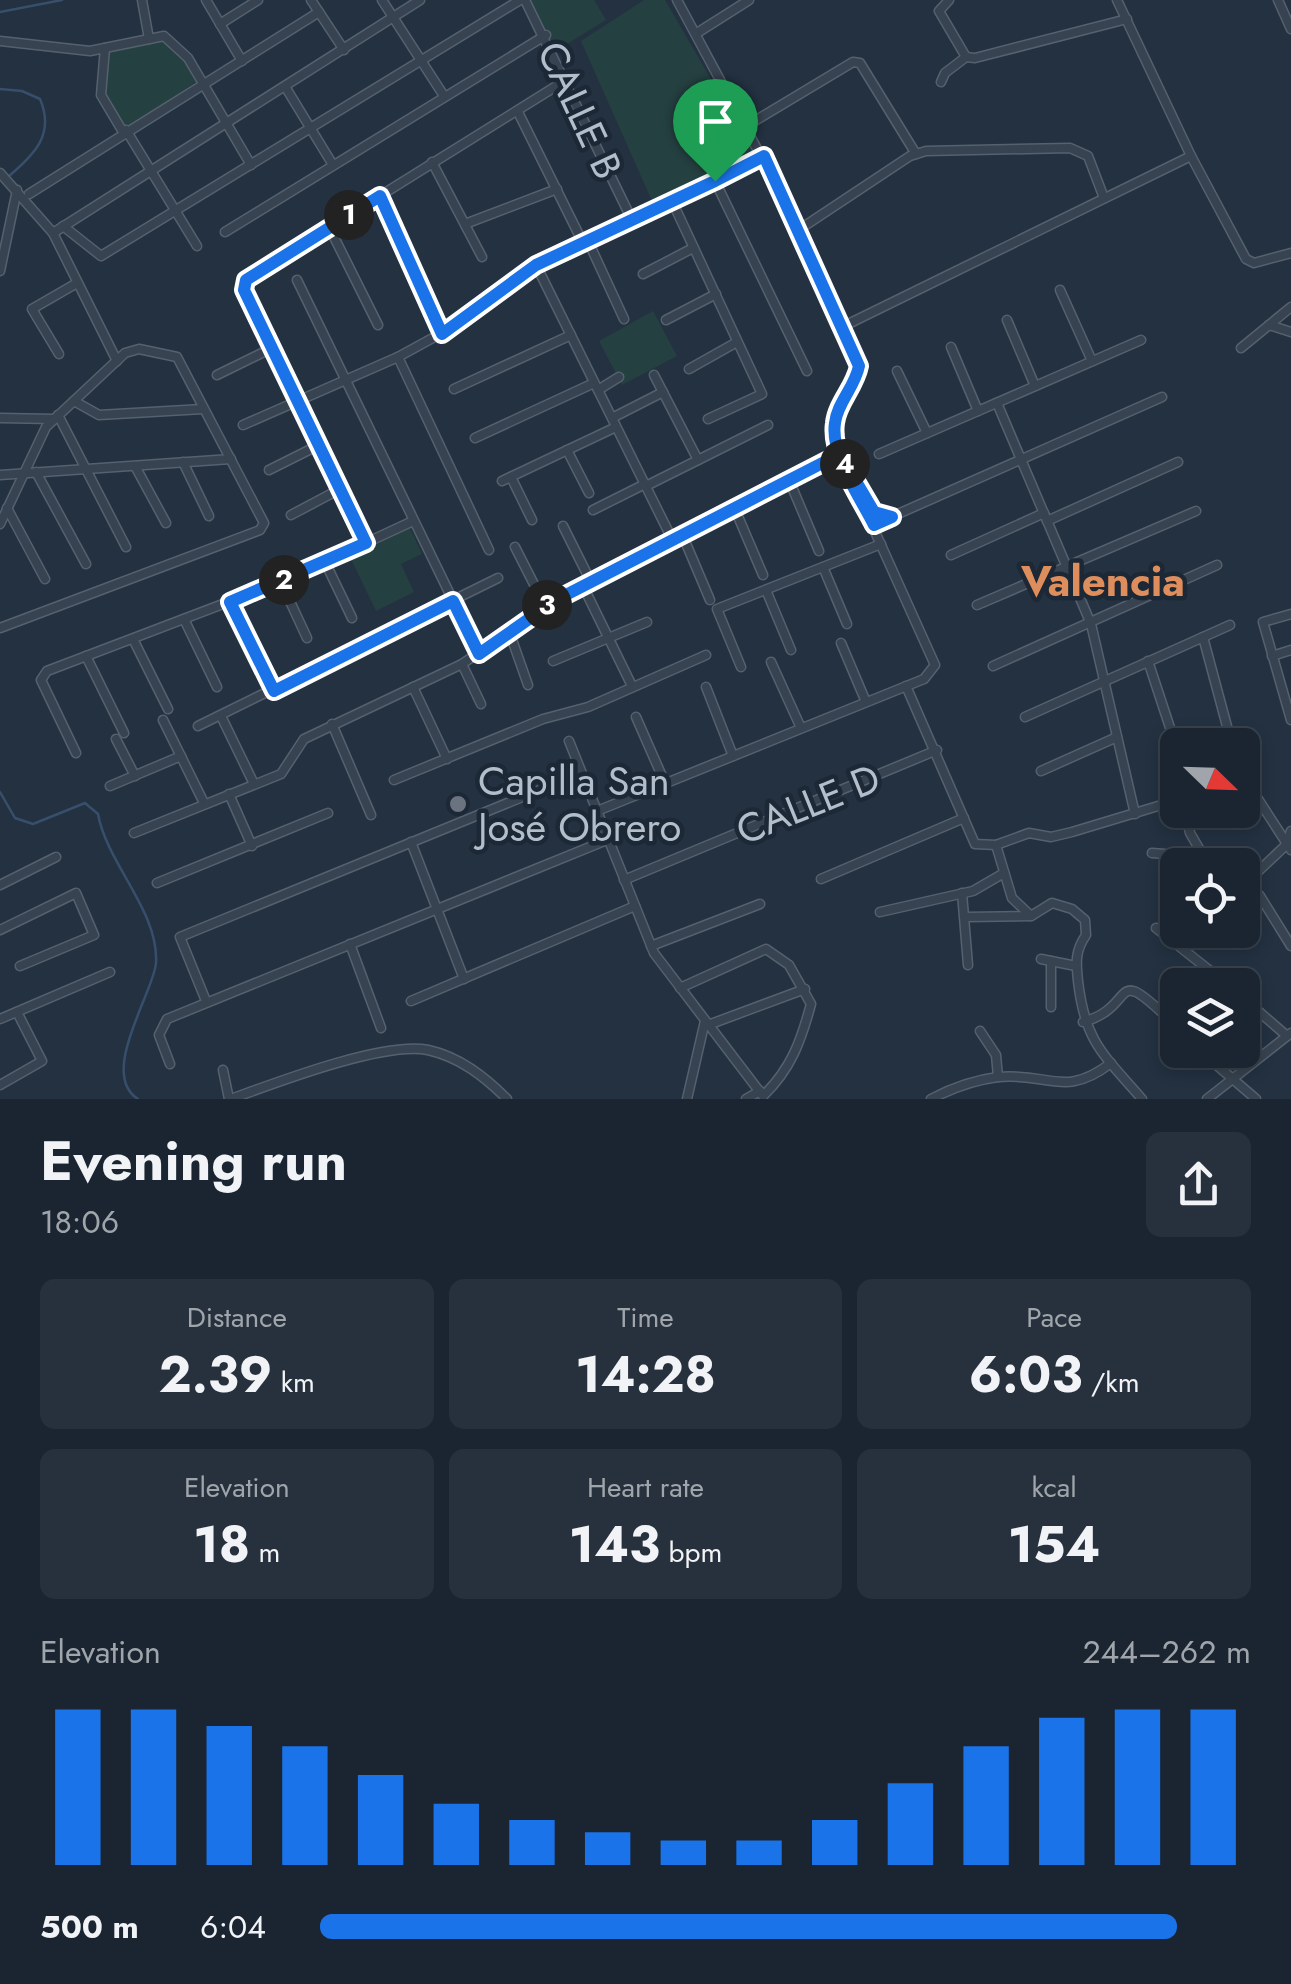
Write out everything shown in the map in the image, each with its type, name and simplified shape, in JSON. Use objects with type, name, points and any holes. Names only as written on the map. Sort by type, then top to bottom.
[{"type":"street","points":[[142,0],[149,39]]},
{"type":"street","points":[[206,0],[242,61]]},
{"type":"street","points":[[220,24],[258,0]]},
{"type":"street","points":[[311,0],[344,50]]},
{"type":"street","points":[[382,0],[444,96]]},
{"type":"street","points":[[53,233],[420,0]]},
{"type":"street","points":[[63,226],[101,256],[522,0]]},
{"type":"street","name":"CALLE B","points":[[522,0],[546,35],[632,220]]},
{"type":"street","points":[[597,811],[906,686],[932,674],[935,665],[840,454],[834,424],[856,384],[859,366],[764,156],[743,128],[677,0]]},
{"type":"street","points":[[697,33],[748,0]]},
{"type":"street","points":[[949,0],[938,11],[966,57]]},
{"type":"street","points":[[1117,0],[1246,259],[1254,263],[1291,253]]},
{"type":"street","points":[[1278,0],[1291,29]]},
{"type":"street","points":[[29,194],[319,12]]},
{"type":"street","points":[[941,82],[944,73],[966,57],[1127,19]]},
{"type":"street","points":[[225,232],[546,35]]},
{"type":"street","points":[[0,41],[81,50],[164,36],[178,44],[251,164]]},
{"type":"street","points":[[104,48],[100,95],[197,246]]},
{"type":"street","points":[[743,128],[853,62],[860,64],[916,154]]},
{"type":"street","points":[[366,543],[244,290],[246,280],[566,80]]},
{"type":"street","points":[[286,88],[333,165]]},
{"type":"street","points":[[518,112],[624,319]]},
{"type":"street","points":[[800,229],[916,154],[1070,148],[1088,156],[1104,198]]},
{"type":"street","points":[[842,327],[1191,154]]},
{"type":"street","points":[[243,425],[398,357],[442,334],[536,265],[764,156]]},
{"type":"street","points":[[432,162],[482,257]]},
{"type":"street","points":[[0,173],[53,233],[117,360]]},
{"type":"street","points":[[715,181],[807,371]]},
{"type":"street","points":[[0,271],[15,189]]},
{"type":"street","points":[[465,224],[556,189]]},
{"type":"street","points":[[380,196],[442,334]]},
{"type":"street","points":[[672,201],[762,394],[708,419]]},
{"type":"street","points":[[330,227],[378,325]]},
{"type":"street","points":[[642,274],[694,248]]},
{"type":"street","points":[[536,265],[672,538]]},
{"type":"street","points":[[298,280],[479,654]]},
{"type":"street","points":[[59,354],[32,310],[77,283]]},
{"type":"street","points":[[1060,290],[1092,362]]},
{"type":"street","points":[[666,320],[716,294]]},
{"type":"street","points":[[1241,348],[1291,307]]},
{"type":"street","points":[[1008,320],[1035,386]]},
{"type":"street","points":[[1269,325],[1291,332]]},
{"type":"street","points":[[454,389],[570,335]]},
{"type":"street","points":[[879,454],[1141,340]]},
{"type":"street","points":[[688,369],[737,342]]},
{"type":"street","points":[[950,347],[978,411]]},
{"type":"street","points":[[218,375],[272,348]]},
{"type":"street","points":[[111,349],[126,353]]},
{"type":"street","points":[[0,523],[38,438],[117,360],[139,349],[173,354],[262,517],[260,530],[1,626]]},
{"type":"street","points":[[398,357],[488,550]]},
{"type":"street","points":[[898,371],[928,433]]},
{"type":"street","points":[[654,375],[698,460]]},
{"type":"street","points":[[475,438],[619,377]]},
{"type":"street","points":[[532,520],[507,479],[566,450],[663,392]]},
{"type":"street","points":[[874,525],[1162,397]]},
{"type":"street","points":[[74,401],[99,415],[203,409]]},
{"type":"street","points":[[997,403],[1091,624],[1135,814]]},
{"type":"street","points":[[0,418],[56,417]]},
{"type":"street","points":[[56,417],[126,547]]},
{"type":"street","points":[[593,510],[768,425]]},
{"type":"street","points":[[269,470],[319,445]]},
{"type":"street","points":[[566,450],[589,493]]},
{"type":"street","points":[[134,833],[287,770],[304,739],[462,664],[545,606],[840,454]]},
{"type":"street","points":[[0,475],[231,459]]},
{"type":"street","points":[[184,462],[209,516]]},
{"type":"street","points":[[951,556],[1178,462]]},
{"type":"street","points":[[135,466],[166,523]]},
{"type":"street","points":[[36,472],[86,564]]},
{"type":"street","points":[[788,480],[819,551]]},
{"type":"street","points":[[852,480],[860,484],[877,514],[892,517]]},
{"type":"street","points":[[291,515],[340,489]]},
{"type":"street","points":[[734,507],[763,575]]},
{"type":"street","points":[[7,508],[45,578]]},
{"type":"street","points":[[977,606],[1196,511]]},
{"type":"street","points":[[76,752],[42,675],[281,582],[413,521]]},
{"type":"street","points":[[563,526],[608,639],[632,686]]},
{"type":"street","points":[[682,534],[710,600]]},
{"type":"street","points":[[741,666],[718,609],[881,544]]},
{"type":"street","points":[[515,547],[545,606]]},
{"type":"street","points":[[324,562],[352,618]]},
{"type":"street","points":[[993,666],[1217,565]]},
{"type":"street","points":[[824,567],[846,624]]},
{"type":"street","points":[[198,726],[498,578]]},
{"type":"street","points":[[281,582],[307,638]]},
{"type":"street","points":[[766,590],[791,650]]},
{"type":"street","points":[[230,602],[274,691]]},
{"type":"street","points":[[1291,614],[1263,622],[1272,656],[1286,686],[1291,720]]},
{"type":"street","points":[[184,619],[217,688]]},
{"type":"street","points":[[553,661],[647,622]]},
{"type":"street","points":[[1025,718],[1230,625]]},
{"type":"street","points":[[510,634],[528,685]]},
{"type":"street","points":[[133,638],[168,710]]},
{"type":"street","points":[[1203,638],[1227,728]]},
{"type":"street","points":[[841,643],[866,702]]},
{"type":"street","points":[[1272,656],[1291,650]]},
{"type":"street","points":[[394,780],[543,719],[588,707],[706,655]]},
{"type":"street","points":[[86,656],[135,776]]},
{"type":"street","points":[[1148,661],[1170,728]]},
{"type":"street","points":[[771,662],[800,728]]},
{"type":"street","points":[[462,664],[481,704]]},
{"type":"street","points":[[906,686],[975,844],[996,845],[1014,835],[1051,837],[1160,806]]},
{"type":"street","points":[[413,687],[447,759]]},
{"type":"street","points":[[706,687],[733,756]]},
{"type":"street","points":[[220,716],[254,784]]},
{"type":"street","points":[[636,717],[664,783]]},
{"type":"street","points":[[163,720],[204,803]]},
{"type":"street","points":[[332,724],[370,815]]},
{"type":"street","points":[[1041,771],[1117,737]]},
{"type":"street","points":[[569,741],[651,946],[680,988],[763,1096],[783,1078],[800,1047],[811,1004],[782,956],[766,949],[680,988]]},
{"type":"street","name":"CALLE D","points":[[624,880],[937,750]]},
{"type":"street","points":[[110,786],[181,756]]},
{"type":"street","points":[[206,1002],[180,937],[581,774]]},
{"type":"street","points":[[229,794],[252,846]]},
{"type":"street","points":[[1260,802],[1288,848]]},
{"type":"street","points":[[157,883],[328,813]]},
{"type":"street","points":[[821,879],[964,818]]},
{"type":"street","points":[[1260,869],[1288,848],[1291,831]]},
{"type":"street","points":[[170,1064],[159,1035],[161,1026],[206,1002],[608,840]]},
{"type":"street","points":[[412,842],[464,979]]},
{"type":"street","points":[[996,845],[1012,898],[1031,916]]},
{"type":"street","points":[[1152,853],[1160,854]]},
{"type":"street","points":[[0,885],[56,857]]},
{"type":"street","points":[[880,912],[962,893],[1004,874]]},
{"type":"street","points":[[0,930],[76,893],[94,935],[20,966]]},
{"type":"street","points":[[962,893],[968,964]]},
{"type":"street","points":[[1260,902],[1291,946]]},
{"type":"street","points":[[966,916],[1031,916],[1052,903],[1072,909],[1084,920],[1086,935],[1077,949],[1076,966],[1083,1022],[1142,1099]]},
{"type":"street","points":[[651,946],[760,904]]},
{"type":"street","points":[[410,1000],[635,906]]},
{"type":"street","points":[[1156,928],[1207,968]]},
{"type":"street","points":[[350,944],[382,1028]]},
{"type":"street","points":[[1050,1008],[1046,960],[1076,966]]},
{"type":"street","points":[[1,1015],[17,1012],[110,972]]},
{"type":"street","points":[[707,1023],[804,990]]},
{"type":"street","points":[[1083,1022],[1104,1013],[1118,996],[1132,990],[1140,991],[1160,1010]]},
{"type":"street","points":[[1208,1099],[1289,1034],[1260,1011]]},
{"type":"street","points":[[0,1085],[42,1060],[17,1012]]},
{"type":"street","points":[[687,1099],[707,1023]]},
{"type":"street","points":[[980,1031],[996,1055],[998,1077]]},
{"type":"street","points":[[223,1070],[230,1099],[377,1054],[427,1050],[479,1072],[507,1099]]},
{"type":"street","points":[[930,1099],[955,1087],[998,1077],[1078,1084],[1111,1063]]},
{"type":"street","points":[[1219,1068],[1256,1099]]},
{"type":"street","points":[[746,1099],[760,1092]]},
{"type":"green space","points":[[526,0],[594,0],[606,20],[557,50]]},
{"type":"green space","points":[[644,0],[665,0],[754,153],[652,201],[581,41]]},
{"type":"green space","points":[[149,39],[178,45],[197,81],[126,130],[101,95],[105,48]]},
{"type":"green space","points":[[653,311],[677,356],[622,385],[599,341]]},
{"type":"green space","points":[[410,528],[422,554],[401,564],[414,592],[376,611],[350,557]]},
{"type":"waterway","points":[[0,12],[62,0]]},
{"type":"waterway","points":[[0,89],[22,91],[40,99],[44,111],[40,142],[9,176]]},
{"type":"waterway","points":[[0,792],[15,818],[33,824],[85,803],[98,814],[111,851],[141,906],[155,944],[156,963],[126,1053],[127,1087],[138,1099]]},
{"type":"place","name":"Capilla San José Obrero","points":[[458,804]]},
{"type":"district","name":"Valencia","points":[[1103,581]]},
{"type":"route","points":[[715,181],[536,265],[498,288],[442,334],[380,196],[246,280],[244,290],[366,543],[230,602],[274,691],[453,601],[479,654],[545,606],[840,454],[874,512],[892,517],[874,525],[840,454],[834,424],[856,384],[859,366],[764,156],[715,181]]}]
